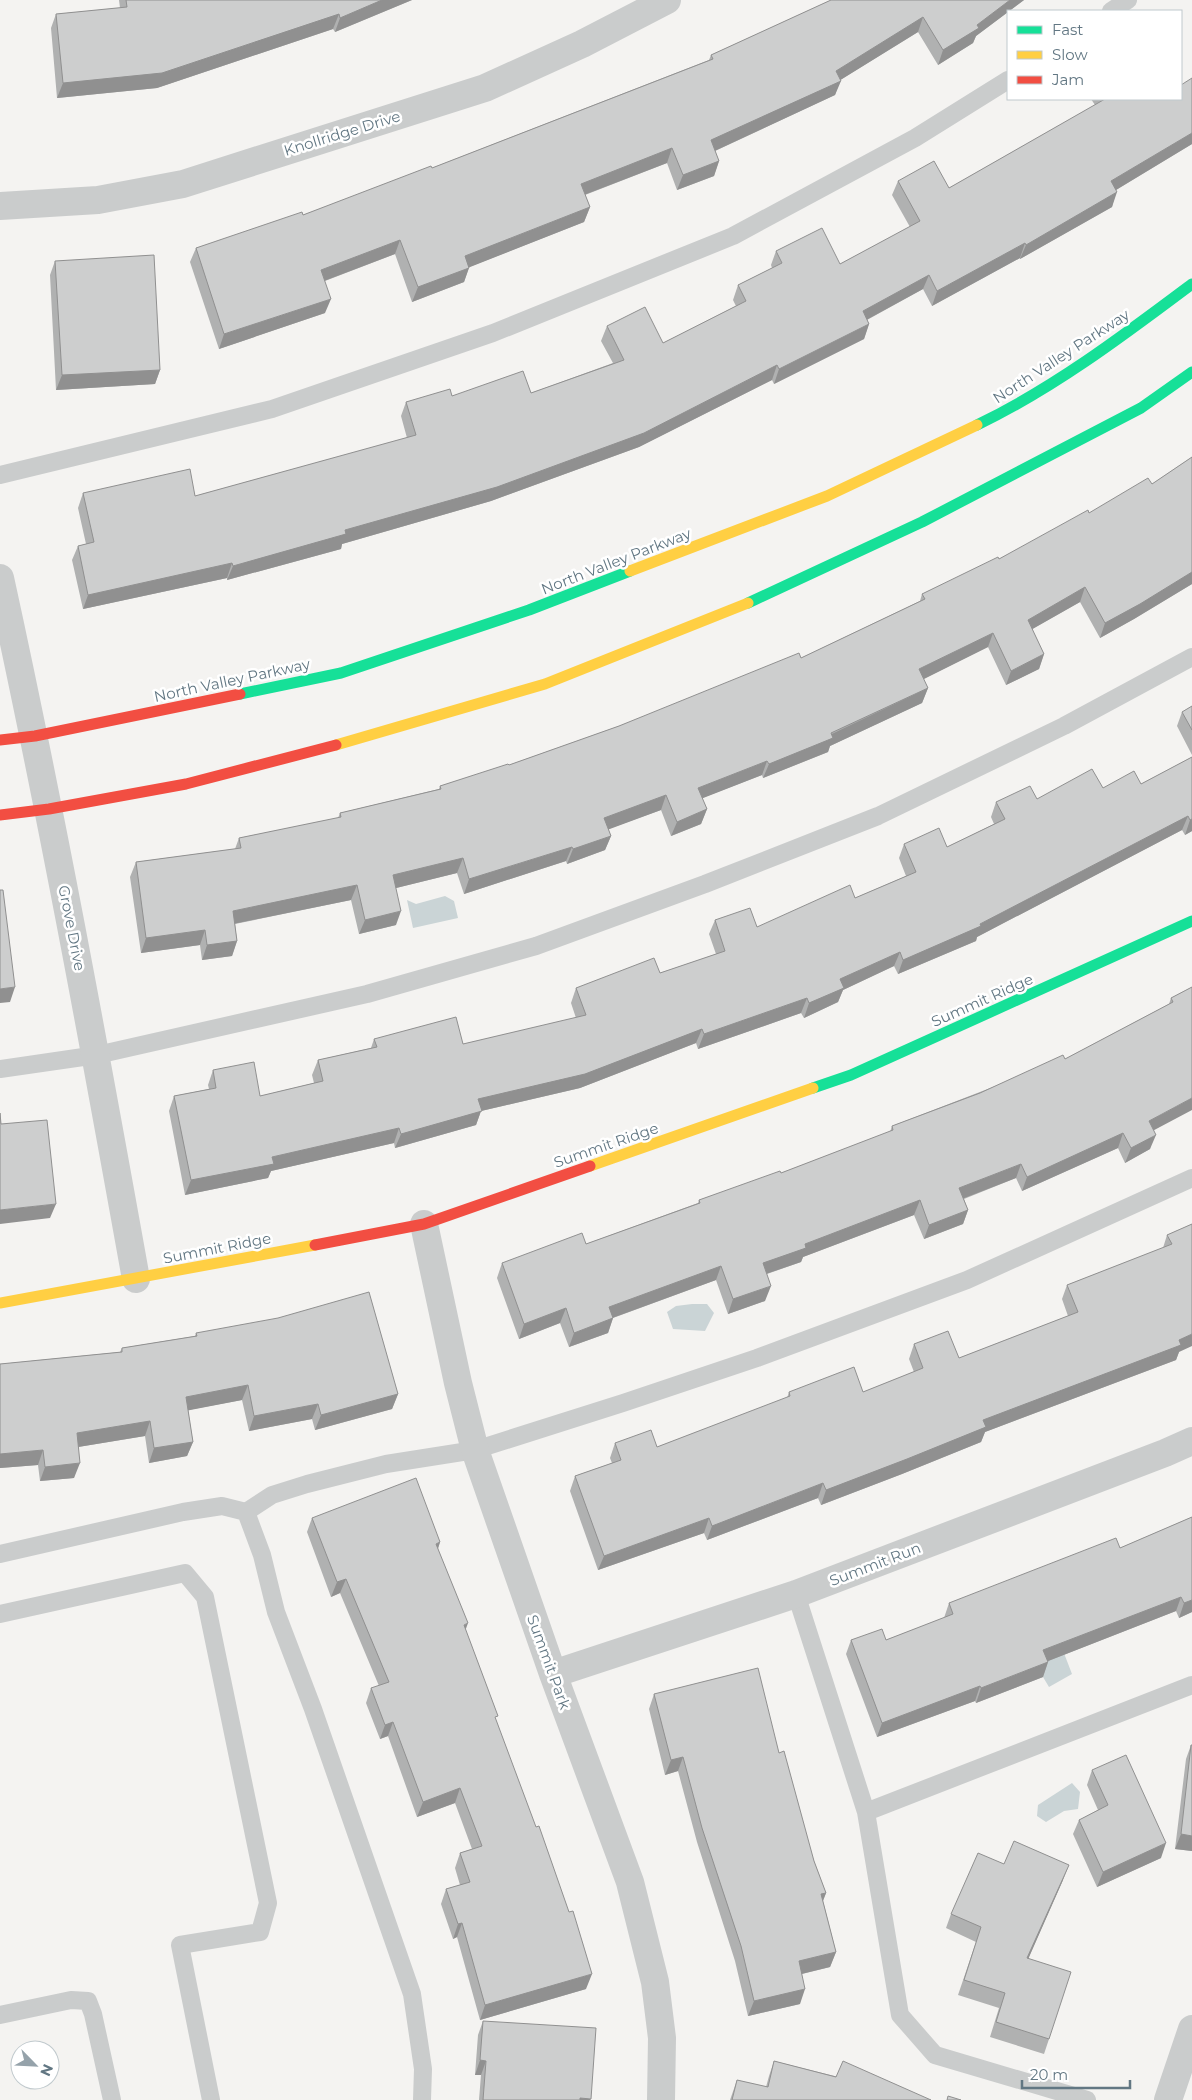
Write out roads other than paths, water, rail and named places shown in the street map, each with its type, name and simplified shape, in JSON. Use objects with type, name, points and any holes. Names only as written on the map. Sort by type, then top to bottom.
[{"type":"street","name":"Knollridge Drive","points":[[0,206],[98,200],[192,181],[485,88],[582,44],[667,0]]},
{"type":"street","name":"North Valley Parkway","points":[[0,740],[35,736],[341,673],[529,610],[827,496],[1012,408],[1119,339],[1192,284]]},
{"type":"street","points":[[0,815],[49,809],[186,784],[361,739],[545,684],[732,610],[922,522],[1141,408],[1192,372]]},
{"type":"street","name":"Grove Drive","points":[[0,578],[35,736],[97,1056],[136,1279]]},
{"type":"street","name":"Summit Ridge","points":[[0,1303],[424,1224],[851,1075],[1192,922]]},
{"type":"street","name":"Summit Park","points":[[424,1224],[458,1383],[475,1450],[553,1674],[630,1882],[655,1982],[662,2038],[661,2100]]},
{"type":"street","name":"Summit Run","points":[[553,1674],[796,1594],[1192,1441]]},
{"type":"street","points":[[1168,2100],[1192,2030]]},
{"type":"lane","points":[[1113,10],[1128,0]]},
{"type":"lane","points":[[0,476],[272,409],[493,333],[734,236],[915,138],[1007,81]]},
{"type":"lane","points":[[0,1069],[97,1056],[367,994],[554,939],[705,884],[878,816],[1064,726],[1192,657]]},
{"type":"lane","points":[[0,1554],[183,1512],[222,1506],[246,1512],[272,1495],[307,1484],[386,1464],[475,1450],[624,1403],[757,1358],[967,1280],[1192,1178]]},
{"type":"lane","points":[[246,1512],[262,1555],[276,1612],[313,1709],[412,1994],[423,2069],[422,2100]]},
{"type":"lane","points":[[0,1614],[185,1573],[205,1597],[268,1903],[260,1932],[180,1945],[211,2100]]},
{"type":"lane","points":[[796,1594],[866,1812],[900,2016],[935,2055],[1086,2100]]},
{"type":"lane","points":[[866,1812],[1192,1685]]},
{"type":"lane","points":[[0,2015],[71,2000],[88,2002],[93,2014],[112,2100]]}]
